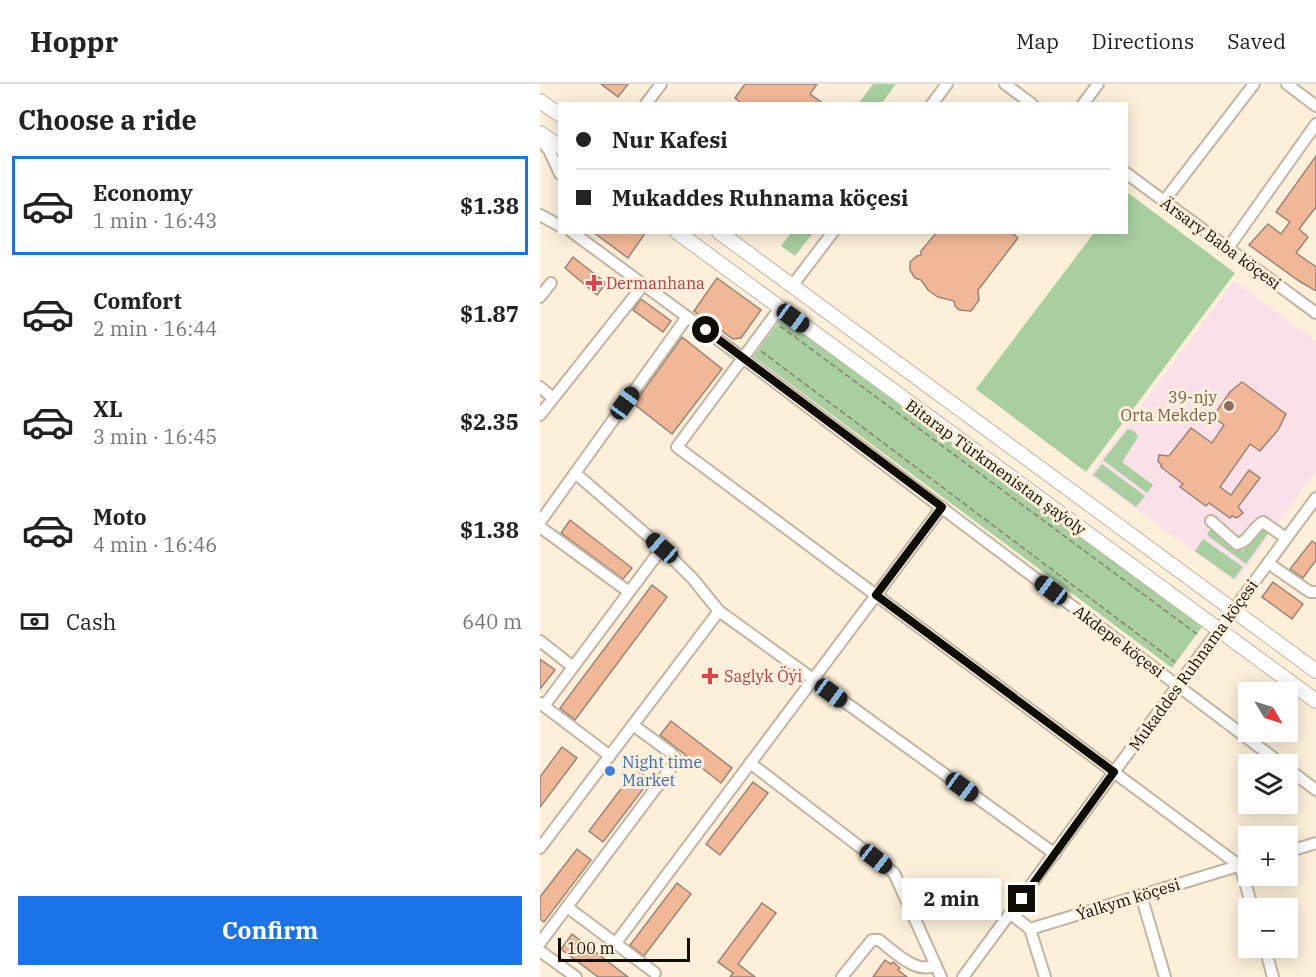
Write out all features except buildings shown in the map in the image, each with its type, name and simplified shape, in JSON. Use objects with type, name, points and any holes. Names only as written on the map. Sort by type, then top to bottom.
[{"type":"main road","points":[[540,101],[558,114]]},
{"type":"main road","points":[[540,133],[558,146]]},
{"type":"main road","name":"Bitarap Türkmenistan şaýoly","points":[[679,234],[776,314],[1316,701]]},
{"type":"main road","name":"Bitarap Türkmenistan şaýoly","points":[[722,234],[1316,671]]},
{"type":"street","points":[[648,102],[661,84]]},
{"type":"street","points":[[934,102],[947,84]]},
{"type":"street","points":[[1005,84],[1029,102]]},
{"type":"street","points":[[1084,102],[1098,84]]},
{"type":"street","points":[[1164,201],[1254,84]]},
{"type":"street","points":[[1292,85],[1316,106]]},
{"type":"street","points":[[1228,248],[1316,124]]},
{"type":"street","points":[[540,140],[549,150],[558,170]]},
{"type":"street","name":"Ärsary Baba köçesi","points":[[1128,174],[1315,309]]},
{"type":"street","points":[[541,218],[558,225]]},
{"type":"street","name":"Akdepe köçesi","points":[[578,234],[1268,754]]},
{"type":"street","points":[[792,286],[831,234]]},
{"type":"street","points":[[540,297],[551,283]]},
{"type":"street","points":[[540,415],[644,285]]},
{"type":"street","points":[[776,314],[677,447],[1114,772],[1238,861]]},
{"type":"street","points":[[540,522],[687,316]]},
{"type":"street","points":[[540,387],[553,398]]},
{"type":"street","points":[[575,473],[662,548],[693,579],[719,611],[1054,854]]},
{"type":"street","name":"Mukaddes Ruhnama köçesi","points":[[963,977],[1316,498]]},
{"type":"street","points":[[615,944],[942,507]]},
{"type":"street","points":[[1211,521],[1237,544],[1244,543],[1258,524],[1263,522],[1286,538]]},
{"type":"street","points":[[540,527],[629,592]]},
{"type":"street","points":[[610,756],[542,705],[662,548]]},
{"type":"street","points":[[1268,564],[1310,592],[1316,591]]},
{"type":"street","points":[[540,848],[719,611]]},
{"type":"street","points":[[540,641],[573,667]]},
{"type":"street","points":[[540,943],[673,765],[675,758],[671,753],[633,724]]},
{"type":"street","points":[[750,763],[894,873],[941,977]]},
{"type":"street","points":[[1298,776],[1316,790]]},
{"type":"street","points":[[1298,849],[1316,843]]},
{"type":"street","name":"Ýalkym köçesi","points":[[1030,928],[1238,867]]},
{"type":"street","points":[[1141,895],[1165,977]]},
{"type":"street","points":[[567,907],[655,974]]},
{"type":"street","points":[[1011,914],[1030,928],[1045,977]]},
{"type":"street","points":[[842,977],[872,940],[879,940],[918,968],[929,969],[936,965]]},
{"type":"street","points":[[540,951],[576,977]]},
{"type":"street","points":[[1268,958],[1273,977]]},
{"type":"path","points":[[776,314],[1197,634]]},
{"type":"path","points":[[753,346],[1175,662]]},
{"type":"shaded area","name":"39-njy Orta Mekdep","points":[[1234,281],[1316,341],[1316,471],[1236,582],[1090,475]]},
{"type":"green space","points":[[873,84],[896,84],[883,102],[860,102]]},
{"type":"green space","points":[[1128,193],[1235,273],[1086,472],[976,389],[1093,234],[1128,234]]},
{"type":"green space","points":[[790,234],[812,234],[795,256],[781,246]]},
{"type":"green space","points":[[783,317],[1202,627],[1172,668],[753,356]]},
{"type":"green space","points":[[1128,429],[1134,431],[1138,437],[1122,462],[1153,485],[1147,493],[1103,460]]},
{"type":"green space","points":[[1102,464],[1145,496],[1136,507],[1093,475]]},
{"type":"green space","points":[[1263,527],[1269,532],[1246,564],[1207,535],[1211,528],[1243,551]]},
{"type":"green space","points":[[1203,539],[1243,567],[1234,579],[1195,551]]},
{"type":"place","name":"Dermanhana","points":[[594,283]]},
{"type":"place","name":"39-njy Orta Mekdep","points":[[1229,406]]},
{"type":"place","name":"Saglyk Öýi","points":[[710,676]]},
{"type":"place","name":"Night time Market","points":[[610,771]]},
{"type":"route","points":[[706,330],[942,507],[876,595],[1114,772],[1022,899]]}]
